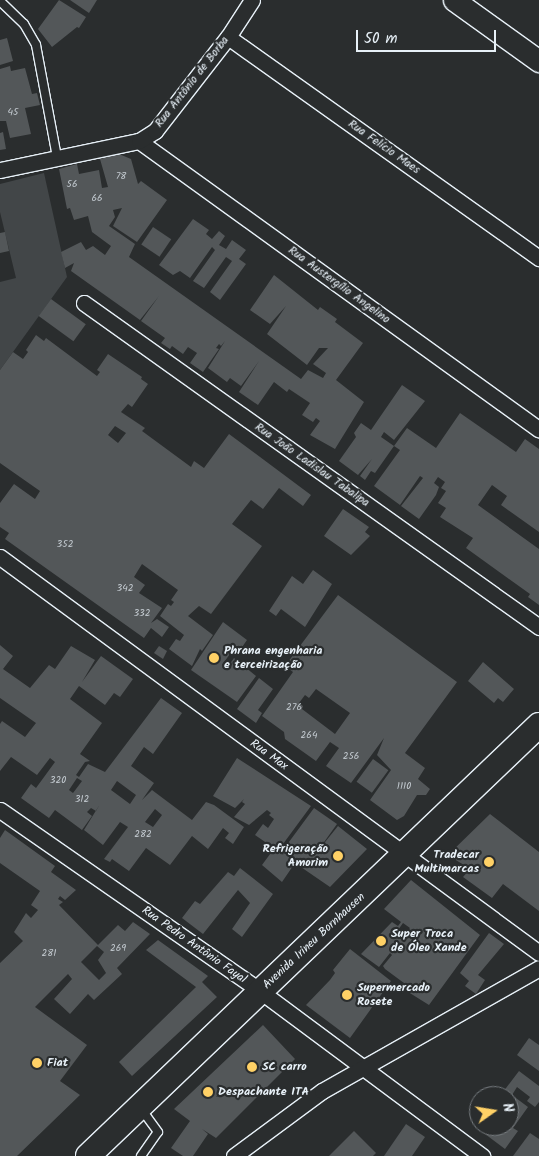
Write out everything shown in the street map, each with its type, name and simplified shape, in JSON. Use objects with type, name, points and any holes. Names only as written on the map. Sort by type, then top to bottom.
[{"type":"main road","points":[[454,0],[539,61]]},
{"type":"main road","name":"Avenida Irineu Bornhausen","points":[[88,1156],[539,725]]},
{"type":"street","name":"Rua Antônio de Borba","points":[[0,170],[139,141],[155,131],[228,37],[252,0]]},
{"type":"street","name":"Rua Felício Maes","points":[[228,37],[539,258]]},
{"type":"street","name":"Rua Austergílio Angelino","points":[[139,141],[539,428]]},
{"type":"street","name":"Rua João Ladislau Tabalipa","points":[[84,303],[539,627]]},
{"type":"street","name":"Rua Max","points":[[0,558],[539,952]]},
{"type":"street","name":"Rua Pedro Antônio Fayal","points":[[0,810],[260,991],[482,1156]]},
{"type":"street","points":[[234,1156],[263,1132],[363,1067],[539,968]]},
{"type":"lane","points":[[0,1],[24,24],[36,45],[57,157]]},
{"type":"lane","points":[[140,1107],[158,1132],[140,1156]]},
{"type":"shaded area","points":[[44,173],[67,277],[0,370],[0,282],[16,278],[0,212],[0,184]]},
{"type":"building","points":[[59,0],[86,17],[79,28],[77,27],[52,47],[38,29]]},
{"type":"building","points":[[70,0],[97,0],[89,13]]},
{"type":"building","points":[[7,38],[13,61],[0,65],[0,40]]},
{"type":"building","points":[[10,66],[11,71],[25,68],[32,94],[37,93],[40,105],[25,108],[31,134],[10,138],[6,121],[0,121],[0,69]]},
{"type":"building","points":[[3,132],[6,149],[0,150],[0,133]]},
{"type":"building","points":[[119,154],[131,159],[138,184],[141,181],[167,200],[137,242],[113,226],[122,208],[113,210],[115,217],[109,226],[135,244],[129,257],[301,379],[308,370],[323,378],[326,373],[313,364],[328,348],[319,348],[307,365],[267,334],[286,306],[270,324],[250,310],[274,275],[318,310],[320,307],[337,319],[335,322],[363,343],[336,380],[364,402],[335,449],[310,435],[320,421],[316,418],[313,422],[302,415],[310,403],[289,389],[287,392],[274,382],[258,405],[239,392],[259,361],[241,386],[230,378],[227,382],[208,368],[225,341],[216,348],[219,349],[203,372],[190,363],[197,353],[188,347],[183,354],[172,346],[170,349],[161,343],[165,338],[141,321],[159,296],[140,320],[71,271],[74,263],[65,268],[61,252],[81,242],[86,250],[93,246],[105,255],[111,246],[92,232],[88,216],[74,220],[70,208],[67,209],[59,169],[77,164],[79,174],[99,170],[102,188],[108,187],[100,159]]},
{"type":"building","points":[[193,219],[209,230],[206,234],[212,239],[219,231],[225,236],[219,245],[226,249],[232,240],[246,250],[239,259],[246,264],[220,300],[210,292],[232,261],[226,257],[204,288],[193,281],[215,250],[212,247],[190,278],[180,271],[173,275],[159,265]]},
{"type":"building","points":[[153,227],[171,239],[159,257],[141,244]]},
{"type":"building","points":[[5,232],[9,251],[0,253],[0,233]]},
{"type":"building","points":[[51,299],[86,324],[73,341],[39,316]]},
{"type":"building","points":[[36,335],[44,341],[46,338],[97,376],[100,372],[97,370],[108,354],[142,377],[141,379],[148,384],[132,407],[128,404],[121,412],[145,428],[142,431],[191,467],[194,461],[204,468],[229,434],[311,495],[303,506],[279,488],[263,509],[251,500],[232,524],[262,546],[211,614],[199,606],[188,616],[213,635],[202,651],[200,649],[192,666],[169,649],[176,639],[180,641],[184,635],[160,616],[168,604],[171,606],[174,602],[171,600],[178,590],[142,564],[134,577],[145,585],[139,593],[162,608],[151,623],[157,619],[169,627],[162,637],[151,628],[144,638],[5,539],[9,533],[0,527],[0,503],[14,484],[35,499],[40,491],[0,463],[0,370],[13,352],[23,359],[28,352],[26,350]],"holes":[[[115,426],[126,433],[118,443],[108,435]]]},
{"type":"building","points":[[402,385],[425,401],[394,440],[384,432],[381,437],[394,446],[375,473],[371,471],[365,480],[360,476],[372,459],[358,475],[339,461],[356,437],[354,433],[361,423],[371,430]]},
{"type":"building","points":[[460,413],[516,452],[525,439],[539,449],[539,532],[501,505],[507,496],[492,485],[478,505],[539,549],[539,605],[528,597],[530,594],[466,548],[473,538],[440,517],[446,508],[438,503],[446,491],[441,488],[445,482],[438,477],[434,483],[439,487],[436,495],[419,519],[401,506],[423,478],[420,476],[400,505],[374,486],[400,450],[394,446],[407,428],[436,448]]},
{"type":"building","points":[[343,509],[369,527],[365,532],[370,536],[351,555],[324,536]]},
{"type":"building","points":[[313,570],[332,584],[305,627],[281,609],[276,616],[269,611],[292,576],[303,584]]},
{"type":"building","points":[[338,595],[457,682],[405,753],[425,768],[418,779],[430,789],[426,795],[417,795],[404,816],[397,820],[370,800],[391,770],[377,755],[384,738],[351,783],[326,766],[339,748],[330,742],[316,761],[285,739],[284,732],[262,716],[293,672],[285,666]],"holes":[[[316,689],[350,713],[335,734],[302,709],[303,706],[299,703],[305,695],[309,698]]]},
{"type":"building","name":"Phrana engenharia e terceirização","points":[[223,622],[247,640],[240,650],[235,647],[222,665],[227,668],[234,658],[256,676],[237,702],[191,670]]},
{"type":"building","points":[[0,645],[13,656],[3,669],[30,688],[49,665],[55,669],[71,646],[95,660],[82,682],[101,656],[133,679],[120,697],[114,693],[105,705],[79,686],[70,699],[102,723],[80,754],[90,761],[85,762],[76,775],[79,777],[88,764],[105,772],[161,698],[182,713],[153,754],[144,747],[131,766],[154,783],[142,800],[152,790],[192,820],[206,802],[214,805],[244,827],[233,844],[225,838],[229,833],[223,828],[208,849],[192,836],[170,865],[146,848],[129,871],[112,859],[110,862],[104,859],[128,827],[120,822],[103,845],[84,830],[96,811],[91,808],[87,812],[92,816],[82,830],[55,810],[49,818],[21,798],[31,784],[36,788],[55,762],[50,758],[37,775],[11,757],[0,771],[0,724],[2,721],[25,737],[36,723],[0,698]],"holes":[[[77,778],[82,781],[73,793],[69,790]],[[117,781],[136,795],[130,804],[111,790]],[[155,809],[162,815],[153,827],[145,822]]]},
{"type":"building","points":[[159,646],[167,651],[163,659],[154,653]]},
{"type":"building","points":[[483,662],[514,689],[503,702],[498,698],[494,703],[468,681]]},
{"type":"building","points":[[259,678],[273,689],[258,710],[262,713],[256,723],[237,709]]},
{"type":"building","points":[[237,758],[311,806],[283,844],[286,846],[314,808],[337,824],[317,852],[338,826],[367,849],[330,887],[295,863],[282,882],[262,865],[273,850],[284,855],[255,835],[263,824],[268,828],[274,819],[269,815],[271,813],[267,810],[249,825],[234,817],[245,804],[242,802],[244,799],[235,808],[213,796]]},
{"type":"building","points":[[373,759],[388,770],[372,793],[357,782]]},
{"type":"building","name":"Tradecar Multimarcas","points":[[490,814],[539,852],[539,911],[503,884],[492,898],[463,877],[470,869],[448,855]]},
{"type":"building","points":[[5,830],[55,866],[51,872],[76,890],[65,900],[60,896],[58,899],[63,902],[59,905],[98,945],[118,925],[125,931],[133,922],[150,934],[117,968],[122,974],[94,1000],[88,994],[70,1014],[54,999],[72,979],[68,974],[35,1007],[87,1045],[60,1081],[80,1095],[17,1156],[0,1156],[0,963],[23,941],[14,932],[26,913],[31,918],[38,910],[31,905],[40,891],[0,863],[0,838]],"holes":[[[97,946],[104,952],[98,960],[106,973],[99,980],[81,962]]]},
{"type":"building","points":[[240,868],[273,894],[242,937],[232,929],[250,903],[238,890],[203,934],[182,918],[195,901],[200,904],[228,872],[234,876]]},
{"type":"building","points":[[411,880],[480,935],[429,1005],[405,990],[408,986],[385,969],[383,966],[392,955],[390,953],[379,967],[361,954],[392,922],[398,926],[401,922],[384,909]],"holes":[[[403,923],[410,928],[405,934],[398,930]]]},
{"type":"building","points":[[489,933],[504,944],[478,975],[485,980],[476,994],[465,986],[469,981],[460,973]]},
{"type":"building","points":[[158,940],[208,976],[202,982],[217,997],[132,1076],[119,1062],[196,987],[146,950]]},
{"type":"building","name":"Supermercado Rosete","points":[[350,949],[391,981],[350,1038],[306,1005],[330,980],[335,973],[333,970]]},
{"type":"building","points":[[263,1025],[295,1059],[216,1138],[202,1129],[208,1134],[193,1156],[183,1156],[171,1148],[190,1121],[174,1109]]},
{"type":"building","points":[[529,1038],[539,1045],[539,1071],[517,1055]]},
{"type":"building","points":[[519,1071],[539,1086],[539,1102],[535,1107],[527,1101],[530,1097],[519,1089],[519,1086],[508,1086]]},
{"type":"building","points":[[519,1100],[528,1107],[519,1120]]},
{"type":"building","points":[[406,1124],[425,1137],[412,1156],[384,1156]]},
{"type":"building","points":[[354,1131],[376,1153],[373,1156],[329,1156]]},
{"type":"building","points":[[530,1133],[539,1139],[539,1156],[513,1156]]},
{"type":"building","points":[[488,1136],[514,1136],[505,1149]]},
{"type":"place","name":"Phrana engenharia e terceirização","points":[[214,658]]},
{"type":"place","name":"Refrigeração Amorim","points":[[338,856]]},
{"type":"place","name":"Tradecar Multimarcas","points":[[489,862]]},
{"type":"place","name":"Super Troca de Óleo Xande","points":[[381,941]]},
{"type":"place","name":"Supermercado Rosete","points":[[347,995]]},
{"type":"place","name":"Fiat","points":[[37,1063]]},
{"type":"place","name":"SC carro","points":[[252,1067]]},
{"type":"place","name":"Despachante ITA","points":[[208,1092]]}]
